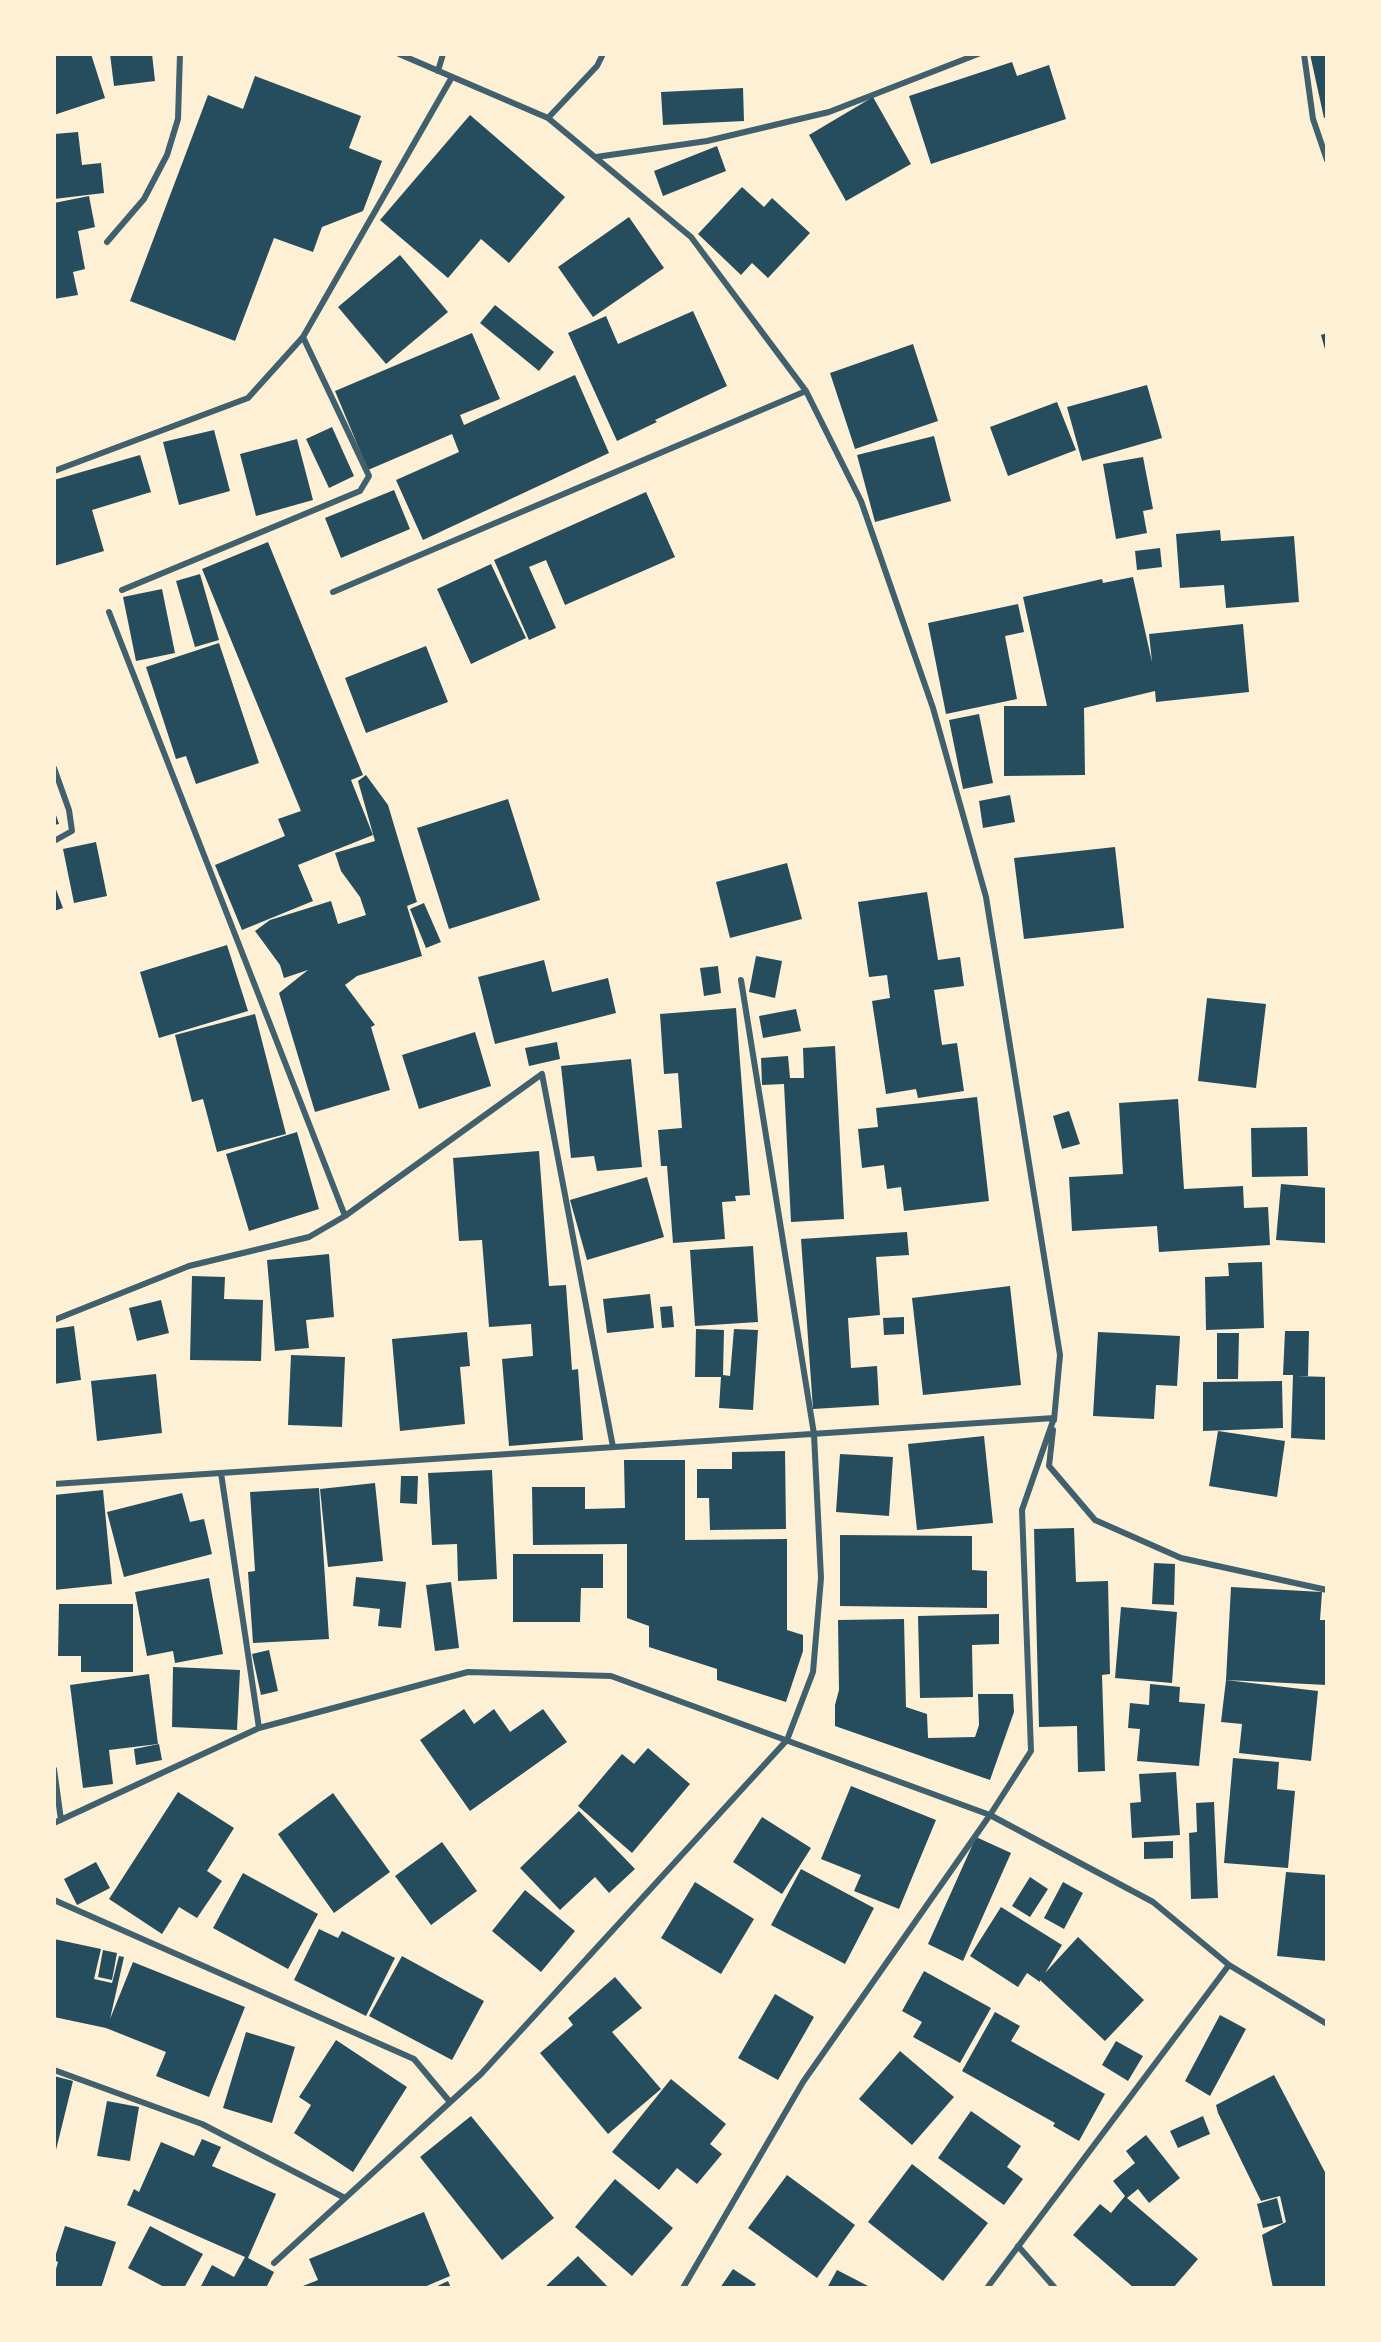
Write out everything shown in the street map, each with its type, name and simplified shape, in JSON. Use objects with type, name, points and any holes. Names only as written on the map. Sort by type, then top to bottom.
[{"type":"street","points":[[107,242],[144,199],[167,155],[178,119],[180,54]]},
{"type":"street","points":[[399,54],[548,118],[596,157],[691,237],[806,391],[861,501],[933,708],[986,897],[1060,1355],[1049,1466],[1095,1520],[1181,1558],[1327,1590]]},
{"type":"street","points":[[438,71],[443,54]]},
{"type":"street","points":[[548,118],[597,66],[603,54]]},
{"type":"street","points":[[596,157],[707,141],[829,112],[978,54]]},
{"type":"street","points":[[1304,54],[1313,119],[1327,160]]},
{"type":"street","points":[[54,471],[248,398],[303,337],[452,78]]},
{"type":"street","points":[[122,590],[360,491],[369,476],[303,337]]},
{"type":"street","points":[[333,592],[806,391]]},
{"type":"street","points":[[109,612],[345,1216]]},
{"type":"street","points":[[54,768],[69,810],[72,831],[54,841]]},
{"type":"street","points":[[273,2263],[481,2073],[787,1740],[813,1672],[821,1578],[814,1434],[741,980]]},
{"type":"street","points":[[54,1320],[189,1266],[309,1237],[345,1216],[542,1074],[613,1447]]},
{"type":"street","points":[[54,1484],[1054,1419]]},
{"type":"street","points":[[684,2288],[803,2082],[990,1815],[1031,1751],[1022,1510],[1054,1419]]},
{"type":"street","points":[[220,1473],[259,1728]]},
{"type":"street","points":[[54,1823],[259,1728],[468,1672],[611,1676],[990,1815],[1153,1902],[1229,1965],[1327,2025]]},
{"type":"street","points":[[54,1769],[61,1820]]},
{"type":"street","points":[[54,1900],[414,2059],[450,2102]]},
{"type":"street","points":[[987,2288],[1229,1965]]},
{"type":"street","points":[[54,2070],[202,2124],[345,2198]]},
{"type":"street","points":[[1018,2246],[1055,2288]]},
{"type":"building","points":[[54,54],[91,54],[105,98],[54,115]]},
{"type":"building","points":[[110,54],[152,54],[155,81],[114,86]]},
{"type":"building","points":[[1310,54],[1327,54],[1327,117],[1324,118]]},
{"type":"building","points":[[1012,62],[1017,76],[1049,65],[1066,119],[931,164],[909,96]]},
{"type":"building","points":[[255,76],[361,116],[349,148],[382,161],[363,211],[322,227],[313,252],[274,238],[235,341],[130,301],[208,95],[243,109]]},
{"type":"building","points":[[743,88],[744,121],[663,125],[661,92]]},
{"type":"building","points":[[873,97],[911,164],[846,201],[809,135]]},
{"type":"building","points":[[470,115],[565,197],[509,263],[481,239],[448,278],[380,220]]},
{"type":"building","points":[[78,132],[82,165],[101,163],[104,193],[54,199],[54,134]]},
{"type":"building","points":[[717,146],[726,171],[663,196],[654,171]]},
{"type":"building","points":[[742,187],[764,207],[772,198],[810,233],[768,278],[752,263],[741,275],[698,234]]},
{"type":"building","points":[[89,196],[95,227],[78,231],[85,269],[73,272],[78,295],[54,299],[54,203]]},
{"type":"building","points":[[629,217],[664,268],[593,317],[558,267]]},
{"type":"building","points":[[400,255],[448,312],[386,364],[338,307]]},
{"type":"building","points":[[495,305],[554,352],[539,371],[480,323]]},
{"type":"building","points":[[693,311],[727,386],[617,441],[568,333],[606,316],[618,344]]},
{"type":"building","points":[[472,333],[500,399],[460,415],[464,425],[575,375],[609,453],[423,540],[396,480],[459,452],[452,434],[368,470],[335,391]]},
{"type":"building","points":[[1327,333],[1327,353],[1326,353],[1321,335]]},
{"type":"building","points":[[913,344],[938,421],[855,449],[830,373]]},
{"type":"building","points":[[1147,385],[1162,438],[1082,461],[1067,407]]},
{"type":"building","points":[[1057,402],[1076,450],[1008,476],[990,427]]},
{"type":"building","points":[[332,427],[354,476],[329,488],[306,439]]},
{"type":"building","points":[[214,430],[230,491],[179,505],[163,442]]},
{"type":"building","points":[[934,436],[951,501],[875,522],[857,455]]},
{"type":"building","points":[[297,439],[313,500],[256,516],[240,454]]},
{"type":"building","points":[[140,455],[151,492],[92,510],[104,551],[54,566],[54,480]]},
{"type":"building","points":[[1143,457],[1153,509],[1143,511],[1147,533],[1116,539],[1103,464]]},
{"type":"building","points":[[394,490],[410,529],[341,558],[325,518]]},
{"type":"building","points":[[646,492],[675,557],[565,605],[546,560],[529,567],[556,628],[529,640],[494,560]]},
{"type":"building","points":[[1220,530],[1221,541],[1294,536],[1299,602],[1226,608],[1224,585],[1180,588],[1176,534]]},
{"type":"building","points":[[268,542],[363,775],[351,780],[373,835],[298,865],[313,901],[242,930],[215,865],[285,836],[278,819],[301,811],[202,569]]},
{"type":"building","points":[[1160,548],[1162,567],[1137,570],[1135,551]]},
{"type":"building","points":[[491,564],[526,638],[471,664],[437,589]]},
{"type":"building","points":[[200,574],[219,640],[195,647],[176,581]]},
{"type":"building","points":[[1133,577],[1152,662],[1149,634],[1243,624],[1249,692],[1156,702],[1155,691],[1084,708],[1085,775],[1004,776],[1004,706],[1047,706],[1023,597],[1102,579],[1103,583]]},
{"type":"building","points":[[162,589],[175,653],[136,661],[123,597]]},
{"type":"building","points":[[1018,604],[1024,632],[1005,636],[1017,699],[946,714],[928,623]]},
{"type":"building","points":[[219,643],[259,763],[196,784],[186,756],[176,759],[146,667]]},
{"type":"building","points":[[426,646],[448,702],[366,733],[345,678]]},
{"type":"building","points":[[979,714],[993,783],[963,789],[949,720]]},
{"type":"building","points":[[366,775],[388,805],[417,902],[407,906],[422,956],[357,976],[345,985],[375,1025],[371,1027],[390,1090],[315,1112],[279,993],[308,970],[284,978],[280,965],[255,931],[270,920],[331,901],[338,924],[366,915],[360,897],[341,871],[335,853],[375,841],[358,781]]},
{"type":"building","points":[[1010,795],[1015,822],[983,828],[979,801]]},
{"type":"building","points":[[508,799],[540,900],[449,929],[417,828]]},
{"type":"building","points":[[54,809],[59,824],[54,825]]},
{"type":"building","points":[[96,842],[107,896],[74,903],[63,849]]},
{"type":"building","points":[[1115,847],[1124,928],[1024,939],[1014,858]]},
{"type":"building","points":[[787,863],[802,919],[730,938],[716,882]]},
{"type":"building","points":[[54,884],[63,908],[54,911]]},
{"type":"building","points":[[927,892],[938,960],[960,957],[964,986],[934,990],[942,1045],[957,1043],[964,1091],[918,1098],[916,1089],[886,1094],[872,1001],[890,998],[887,975],[869,977],[858,902]]},
{"type":"building","points":[[424,903],[441,942],[426,948],[410,909]]},
{"type":"building","points":[[227,945],[248,1011],[159,1038],[140,972]]},
{"type":"building","points":[[756,956],[782,961],[775,998],[749,992]]},
{"type":"building","points":[[544,960],[552,992],[608,978],[616,1013],[495,1044],[478,977]]},
{"type":"building","points":[[718,966],[721,993],[704,996],[700,968]]},
{"type":"building","points":[[1207,998],[1266,1004],[1256,1088],[1198,1081]]},
{"type":"building","points":[[736,1008],[750,1195],[735,1196],[736,1201],[722,1202],[725,1239],[673,1243],[667,1166],[661,1166],[658,1130],[682,1128],[678,1073],[664,1074],[660,1014]]},
{"type":"building","points":[[796,1009],[801,1031],[763,1038],[759,1016]]},
{"type":"building","points":[[255,1014],[286,1134],[217,1152],[203,1099],[192,1102],[175,1035]]},
{"type":"building","points":[[475,1032],[491,1086],[419,1109],[402,1055]]},
{"type":"building","points":[[557,1042],[560,1059],[529,1066],[525,1048]]},
{"type":"building","points":[[835,1046],[844,1219],[791,1222],[784,1084],[762,1085],[761,1058],[788,1056],[790,1078],[804,1078],[803,1048]]},
{"type":"building","points":[[631,1059],[642,1167],[597,1171],[594,1156],[571,1158],[561,1066]]},
{"type":"building","points":[[977,1097],[989,1201],[904,1211],[901,1187],[887,1189],[884,1165],[862,1168],[858,1129],[878,1127],[876,1108]]},
{"type":"building","points":[[1178,1099],[1184,1189],[1243,1186],[1244,1208],[1268,1207],[1270,1245],[1159,1252],[1157,1226],[1072,1231],[1069,1177],[1123,1174],[1119,1103]]},
{"type":"building","points":[[1069,1111],[1080,1144],[1062,1149],[1053,1116]]},
{"type":"building","points":[[1307,1127],[1308,1176],[1252,1177],[1251,1128]]},
{"type":"building","points":[[297,1132],[319,1209],[249,1231],[226,1154]]},
{"type":"building","points":[[539,1151],[549,1286],[566,1285],[572,1370],[578,1369],[583,1440],[509,1446],[502,1359],[533,1356],[531,1324],[489,1327],[482,1240],[459,1241],[453,1158]]},
{"type":"building","points":[[647,1177],[664,1237],[587,1260],[570,1200]]},
{"type":"building","points":[[1281,1184],[1327,1188],[1325,1243],[1276,1240]]},
{"type":"building","points":[[907,1232],[909,1255],[876,1257],[880,1315],[848,1318],[851,1368],[877,1366],[879,1405],[813,1409],[801,1239]]},
{"type":"building","points":[[753,1246],[758,1322],[695,1326],[690,1250]]},
{"type":"building","points":[[329,1254],[334,1317],[306,1320],[309,1348],[275,1351],[267,1260]]},
{"type":"building","points":[[1262,1262],[1264,1328],[1206,1330],[1205,1277],[1229,1276],[1228,1263]]},
{"type":"building","points":[[192,1276],[225,1277],[224,1299],[263,1300],[261,1361],[190,1360]]},
{"type":"building","points":[[1010,1286],[1021,1385],[923,1395],[912,1298]]},
{"type":"building","points":[[650,1294],[654,1328],[607,1333],[603,1299]]},
{"type":"building","points":[[161,1300],[169,1333],[137,1341],[129,1308]]},
{"type":"building","points":[[672,1306],[674,1327],[662,1328],[660,1307]]},
{"type":"building","points":[[904,1317],[904,1334],[884,1335],[883,1318]]},
{"type":"building","points":[[74,1326],[81,1380],[54,1384],[54,1329]]},
{"type":"building","points":[[696,1329],[724,1330],[723,1375],[730,1376],[734,1329],[758,1330],[753,1410],[719,1408],[721,1377],[695,1377]]},
{"type":"building","points":[[1285,1331],[1309,1331],[1308,1376],[1296,1376],[1327,1377],[1327,1440],[1291,1438],[1293,1375],[1283,1375]]},
{"type":"building","points":[[467,1332],[470,1366],[460,1367],[465,1424],[400,1431],[392,1339]]},
{"type":"building","points":[[1098,1332],[1180,1336],[1177,1386],[1156,1385],[1154,1419],[1093,1416]]},
{"type":"building","points":[[1217,1333],[1239,1333],[1238,1379],[1217,1379]]},
{"type":"building","points":[[291,1355],[345,1357],[342,1427],[288,1425]]},
{"type":"building","points":[[156,1374],[162,1433],[97,1441],[91,1381]]},
{"type":"building","points":[[1282,1381],[1283,1428],[1203,1431],[1203,1382]]},
{"type":"building","points":[[1218,1431],[1285,1441],[1277,1497],[1209,1486]]},
{"type":"building","points":[[984,1436],[993,1523],[917,1530],[908,1444]]},
{"type":"building","points":[[785,1451],[786,1529],[710,1530],[709,1498],[697,1498],[697,1469],[732,1469],[732,1452]]},
{"type":"building","points":[[840,1454],[893,1457],[889,1516],[836,1512]]},
{"type":"building","points":[[624,1460],[685,1460],[685,1540],[787,1539],[787,1630],[803,1635],[803,1651],[786,1702],[717,1680],[717,1669],[649,1647],[649,1626],[627,1618],[627,1544],[533,1545],[532,1487],[585,1487],[585,1509],[625,1508]]},
{"type":"building","points":[[492,1470],[497,1579],[458,1581],[457,1544],[432,1545],[428,1473]]},
{"type":"building","points":[[401,1476],[418,1476],[417,1504],[400,1503]]},
{"type":"building","points":[[375,1483],[383,1561],[328,1567],[320,1489]]},
{"type":"building","points":[[319,1488],[329,1639],[253,1643],[248,1572],[255,1571],[250,1492]]},
{"type":"building","points":[[103,1490],[112,1584],[54,1590],[54,1495]]},
{"type":"building","points":[[182,1493],[190,1522],[204,1519],[212,1554],[124,1577],[107,1512]]},
{"type":"building","points":[[1074,1528],[1076,1582],[1108,1581],[1110,1674],[1102,1675],[1105,1771],[1078,1772],[1077,1726],[1039,1727],[1034,1529]]},
{"type":"building","points":[[840,1535],[972,1536],[972,1570],[987,1571],[987,1608],[840,1606]]},
{"type":"building","points":[[513,1554],[603,1554],[603,1588],[581,1588],[580,1622],[513,1622]]},
{"type":"building","points":[[1154,1563],[1175,1564],[1174,1605],[1152,1604]]},
{"type":"building","points":[[356,1577],[406,1582],[401,1628],[378,1626],[380,1609],[353,1606]]},
{"type":"building","points":[[209,1578],[223,1654],[175,1663],[173,1651],[147,1656],[135,1592]]},
{"type":"building","points":[[451,1582],[459,1648],[435,1651],[426,1585]]},
{"type":"building","points":[[1231,1587],[1322,1592],[1320,1620],[1327,1620],[1327,1685],[1226,1680]]},
{"type":"building","points":[[59,1604],[133,1604],[133,1672],[81,1672],[81,1656],[58,1656]]},
{"type":"building","points":[[1121,1607],[1177,1612],[1172,1683],[1115,1678]]},
{"type":"building","points":[[999,1614],[999,1644],[972,1645],[973,1697],[920,1698],[918,1616]]},
{"type":"building","points":[[904,1619],[906,1707],[927,1714],[928,1738],[975,1737],[979,1725],[978,1694],[1013,1694],[1014,1712],[990,1780],[835,1726],[835,1705],[839,1690],[838,1620]]},
{"type":"building","points":[[269,1650],[278,1691],[261,1695],[252,1654]]},
{"type":"building","points":[[173,1667],[240,1670],[237,1730],[172,1727]]},
{"type":"building","points":[[149,1674],[158,1744],[109,1750],[113,1784],[83,1788],[70,1685]]},
{"type":"building","points":[[1226,1680],[1318,1691],[1311,1761],[1239,1753],[1242,1724],[1221,1722]]},
{"type":"building","points":[[1150,1684],[1180,1687],[1179,1702],[1205,1704],[1199,1766],[1137,1761],[1140,1729],[1128,1728],[1130,1703],[1149,1705]]},
{"type":"building","points":[[464,1709],[474,1724],[494,1709],[510,1732],[543,1709],[567,1742],[470,1811],[420,1740]]},
{"type":"building","points":[[159,1744],[162,1760],[136,1765],[134,1749]]},
{"type":"building","points":[[648,1748],[690,1784],[632,1853],[578,1806],[622,1754],[634,1764]]},
{"type":"building","points":[[1233,1758],[1279,1762],[1277,1789],[1295,1791],[1288,1868],[1224,1863]]},
{"type":"building","points":[[1176,1772],[1180,1835],[1132,1838],[1130,1803],[1141,1802],[1139,1774]]},
{"type":"building","points":[[851,1786],[936,1820],[899,1909],[854,1891],[861,1875],[821,1859]]},
{"type":"building","points":[[178,1792],[234,1828],[207,1871],[222,1881],[197,1918],[179,1907],[162,1934],[109,1899]]},
{"type":"building","points":[[333,1793],[390,1872],[334,1913],[278,1834]]},
{"type":"building","points":[[1214,1802],[1218,1898],[1191,1899],[1189,1833],[1197,1832],[1196,1803]]},
{"type":"building","points":[[579,1811],[635,1869],[609,1893],[595,1877],[560,1910],[520,1868]]},
{"type":"building","points":[[762,1817],[811,1848],[782,1894],[733,1862]]},
{"type":"building","points":[[976,1837],[1011,1853],[963,1961],[928,1944]]},
{"type":"building","points":[[1173,1841],[1173,1858],[1144,1859],[1144,1842]]},
{"type":"building","points":[[442,1842],[477,1891],[431,1925],[395,1876]]},
{"type":"building","points":[[96,1862],[110,1888],[77,1905],[64,1879]]},
{"type":"building","points":[[801,1869],[874,1908],[845,1964],[771,1925]]},
{"type":"building","points":[[1286,1872],[1327,1875],[1327,1961],[1277,1956]]},
{"type":"building","points":[[243,1873],[318,1914],[288,1969],[213,1928]]},
{"type":"building","points":[[1030,1877],[1048,1889],[1030,1917],[1012,1906]]},
{"type":"building","points":[[695,1882],[754,1919],[721,1974],[661,1938]]},
{"type":"building","points":[[1063,1882],[1083,1893],[1064,1929],[1044,1918]]},
{"type":"building","points":[[525,1890],[575,1931],[541,1972],[492,1931]]},
{"type":"building","points":[[1001,1907],[1062,1945],[1045,1973],[1078,1937],[1144,2000],[1105,2041],[1040,1980],[1040,1982],[1027,1973],[1018,1987],[970,1956]]},
{"type":"building","points":[[319,1929],[338,1938],[342,1931],[395,1958],[366,2016],[294,1980]]},
{"type":"building","points":[[54,1939],[101,1949],[94,1979],[112,1983],[119,1956],[124,1957],[110,2019],[133,1962],[245,2007],[209,2097],[156,2076],[166,2052],[106,2028],[54,2017]]},
{"type":"building","points":[[103,1950],[117,1953],[112,1980],[98,1977]]},
{"type":"building","points":[[402,1956],[484,2001],[452,2060],[369,2016]]},
{"type":"building","points":[[924,1971],[991,2008],[960,2063],[913,2037],[922,2022],[902,2011]]},
{"type":"building","points":[[615,1977],[642,2008],[612,2032],[661,2089],[608,2134],[540,2053],[573,2025],[568,2018]]},
{"type":"building","points":[[775,1994],[814,2017],[778,2080],[738,2058]]},
{"type":"building","points":[[995,2012],[1020,2026],[1011,2041],[1105,2094],[1079,2141],[1053,2126],[1055,2123],[962,2071]]},
{"type":"building","points":[[1220,2015],[1246,2029],[1210,2096],[1185,2081]]},
{"type":"building","points":[[246,2032],[295,2047],[272,2123],[223,2108]]},
{"type":"building","points":[[336,2040],[407,2087],[353,2172],[294,2133],[311,2105],[299,2097]]},
{"type":"building","points":[[1116,2041],[1143,2056],[1128,2081],[1102,2065]]},
{"type":"building","points":[[900,2051],[954,2097],[912,2145],[859,2099]]},
{"type":"building","points":[[1274,2075],[1327,2176],[1327,2287],[1273,2288],[1262,2235],[1286,2222],[1280,2196],[1261,2201],[1216,2105]]},
{"type":"building","points":[[54,2076],[73,2081],[55,2154],[54,2154]]},
{"type":"building","points":[[671,2079],[726,2124],[710,2144],[722,2154],[697,2184],[677,2168],[659,2190],[612,2152]]},
{"type":"building","points":[[107,2101],[139,2107],[130,2161],[97,2156]]},
{"type":"building","points":[[971,2111],[1021,2146],[1007,2167],[1023,2179],[1004,2205],[938,2158]]},
{"type":"building","points":[[471,2116],[554,2218],[502,2260],[420,2157]]},
{"type":"building","points":[[1203,2116],[1210,2134],[1178,2148],[1170,2131]]},
{"type":"building","points":[[1146,2135],[1180,2178],[1149,2203],[1138,2189],[1127,2198],[1198,2259],[1173,2288],[1134,2288],[1073,2235],[1100,2204],[1111,2213],[1125,2196],[1113,2181],[1135,2163],[1126,2151]]},
{"type":"building","points":[[202,2139],[221,2147],[212,2166],[276,2194],[248,2258],[274,2272],[266,2288],[200,2288],[212,2265],[234,2277],[245,2257],[127,2205],[134,2189],[139,2192],[161,2142],[194,2156]]},
{"type":"building","points":[[912,2164],[988,2223],[943,2281],[868,2222]]},
{"type":"building","points":[[787,2175],[855,2225],[817,2278],[748,2228]]},
{"type":"building","points":[[615,2179],[673,2228],[632,2276],[575,2227]]},
{"type":"building","points":[[1277,2198],[1283,2223],[1263,2228],[1257,2204]]},
{"type":"building","points":[[424,2212],[450,2276],[422,2288],[298,2288],[318,2280],[309,2259]]},
{"type":"building","points":[[65,2226],[116,2242],[101,2288],[54,2288],[54,2276],[58,2262],[54,2260]]},
{"type":"building","points":[[150,2226],[203,2254],[184,2288],[166,2288],[128,2268]]},
{"type":"building","points":[[578,2256],[609,2288],[544,2288]]},
{"type":"building","points":[[733,2269],[756,2284],[753,2288],[720,2288]]},
{"type":"building","points":[[837,2270],[872,2288],[827,2288]]},
{"type":"building","points":[[448,2281],[451,2288],[433,2288]]}]
